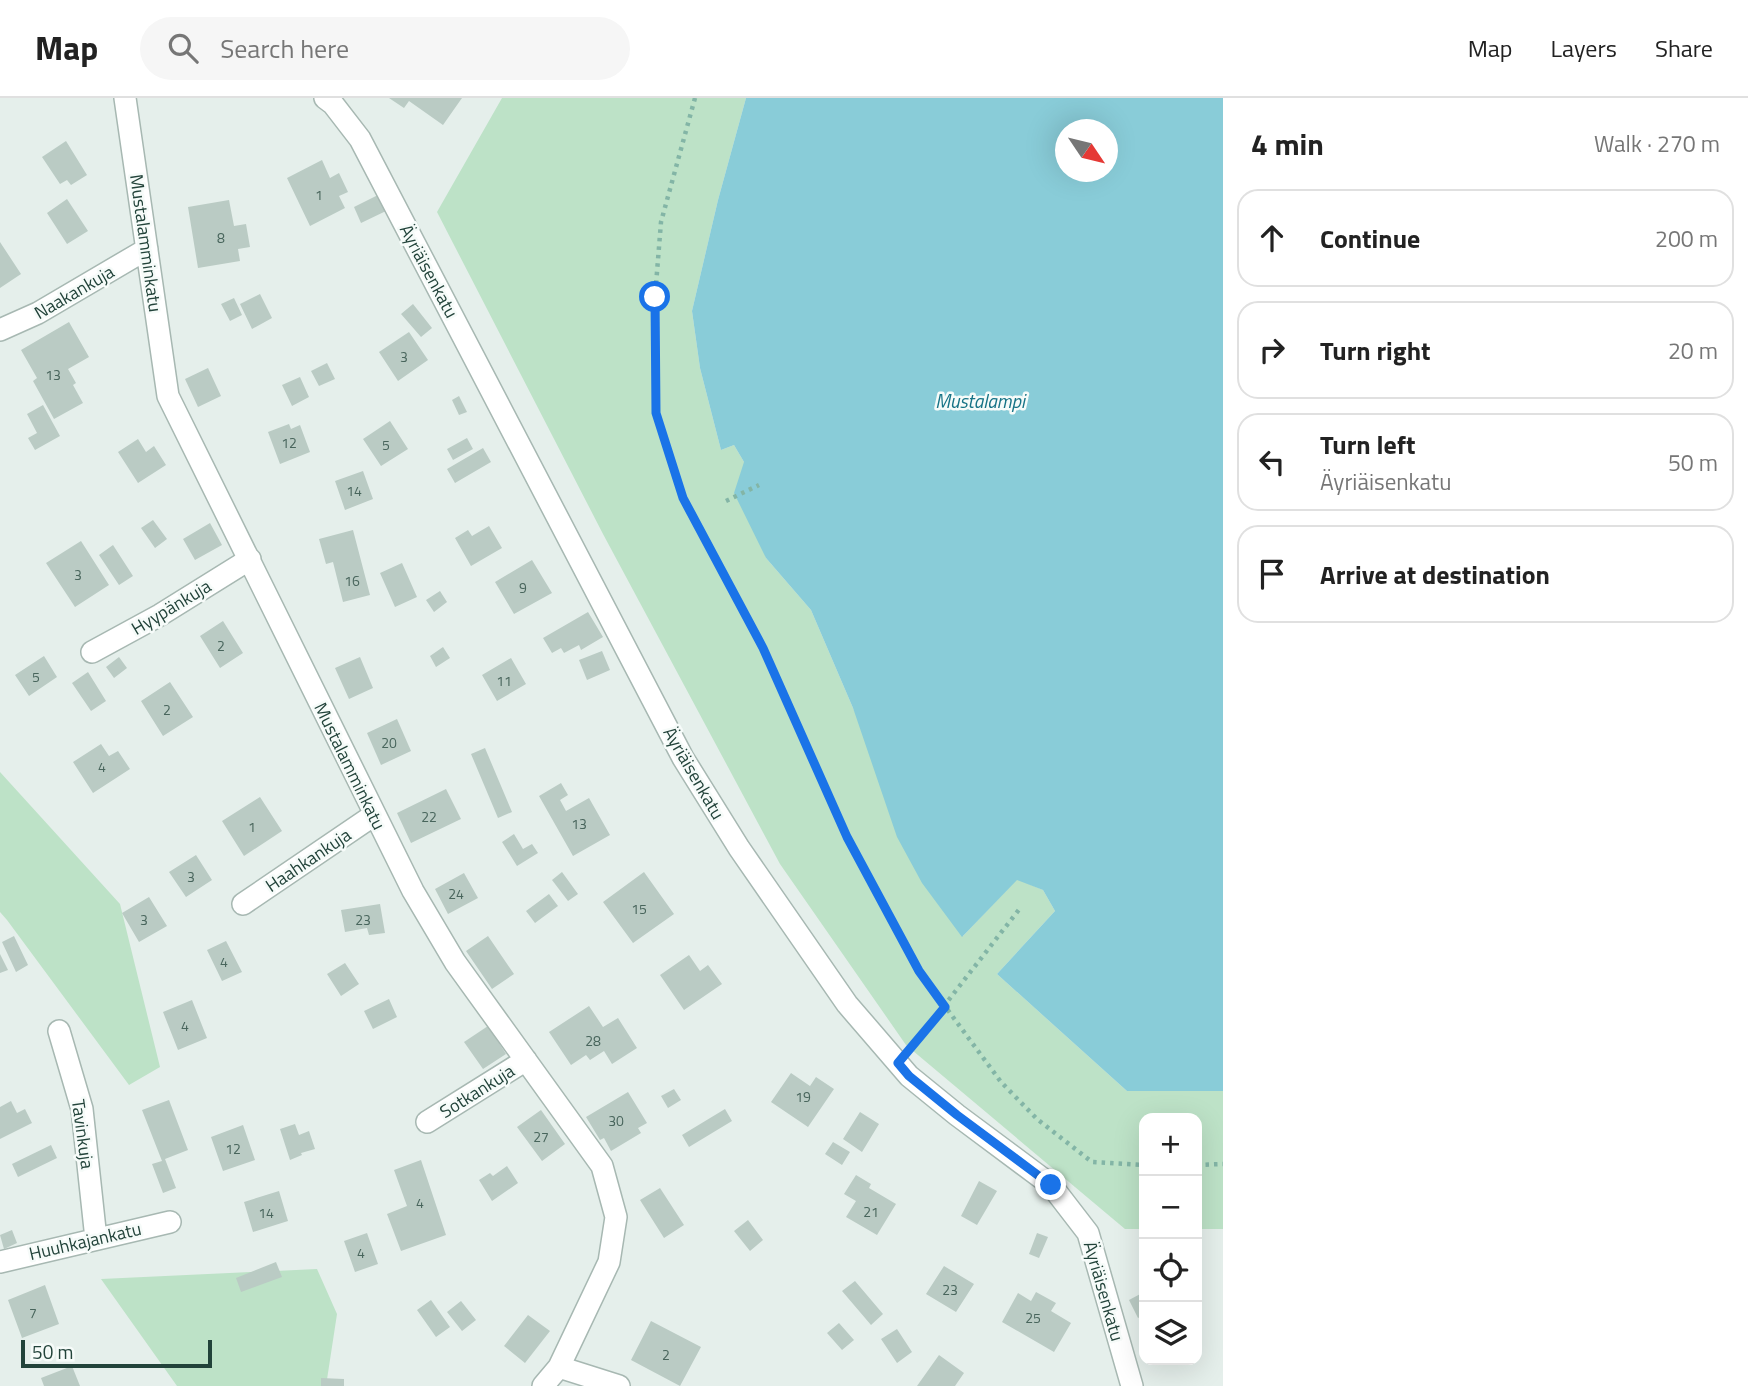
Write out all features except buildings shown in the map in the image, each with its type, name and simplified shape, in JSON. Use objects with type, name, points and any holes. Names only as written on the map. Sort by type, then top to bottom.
[{"type":"street","name":"Mustalamminkatu","points":[[125,98],[168,396],[413,891],[455,962],[602,1166],[616,1217],[609,1262],[559,1367],[543,1386]]},
{"type":"street","name":"Äyriäisenkatu","points":[[325,98],[333,104],[360,139],[683,758],[738,848],[847,1004],[909,1076],[1051,1185],[1088,1233],[1132,1386]]},
{"type":"street","name":"Naakankuja","points":[[0,330],[38,313],[147,249]]},
{"type":"street","name":"Hyypänkuja","points":[[92,652],[160,615],[250,559]]},
{"type":"street","name":"Haahkankuja","points":[[243,904],[374,815]]},
{"type":"street","name":"Tavinkuja","points":[[59,1031],[82,1110],[96,1239]]},
{"type":"street","name":"Sotkankuja","points":[[427,1122],[526,1060]]},
{"type":"street","name":"Huuhkajankatu","points":[[0,1262],[170,1222]]},
{"type":"street","points":[[559,1367],[619,1386]]},
{"type":"path","points":[[695,98],[661,222],[655,297],[656,413],[683,498],[763,648],[847,837],[919,971],[1001,1082],[1037,1119],[1092,1163],[1139,1165]]},
{"type":"path","points":[[726,501],[758,485]]},
{"type":"path","points":[[898,1063],[945,1007],[1021,907]]},
{"type":"path","points":[[1202,1165],[1223,1164]]},
{"type":"green space","points":[[502,98],[746,98],[692,311],[700,368],[721,450],[734,445],[744,462],[766,558],[811,610],[853,708],[963,936],[1017,879],[1043,890],[1055,911],[997,974],[1127,1091],[1223,1091],[1223,1229],[1202,1229],[1202,1113],[1139,1113],[1139,1229],[1125,1229],[906,1045],[780,864],[603,534],[437,212]]},
{"type":"green space","points":[[0,772],[120,904],[160,1067],[129,1085],[0,912]]},
{"type":"green space","points":[[317,1269],[337,1314],[326,1386],[177,1386],[101,1279]]},
{"type":"water","name":"Mustalampi","points":[[746,98],[1223,98],[1223,1091],[1127,1091],[997,974],[1055,911],[1043,890],[1017,880],[962,937],[922,883],[897,837],[853,708],[811,610],[766,558],[734,493],[744,462],[734,445],[721,450],[700,368],[692,311]]},
{"type":"route","points":[[655,297],[656,413],[683,498],[763,648],[847,837],[919,971],[945,1007],[898,1063],[909,1076],[957,1115],[1051,1185]]}]
